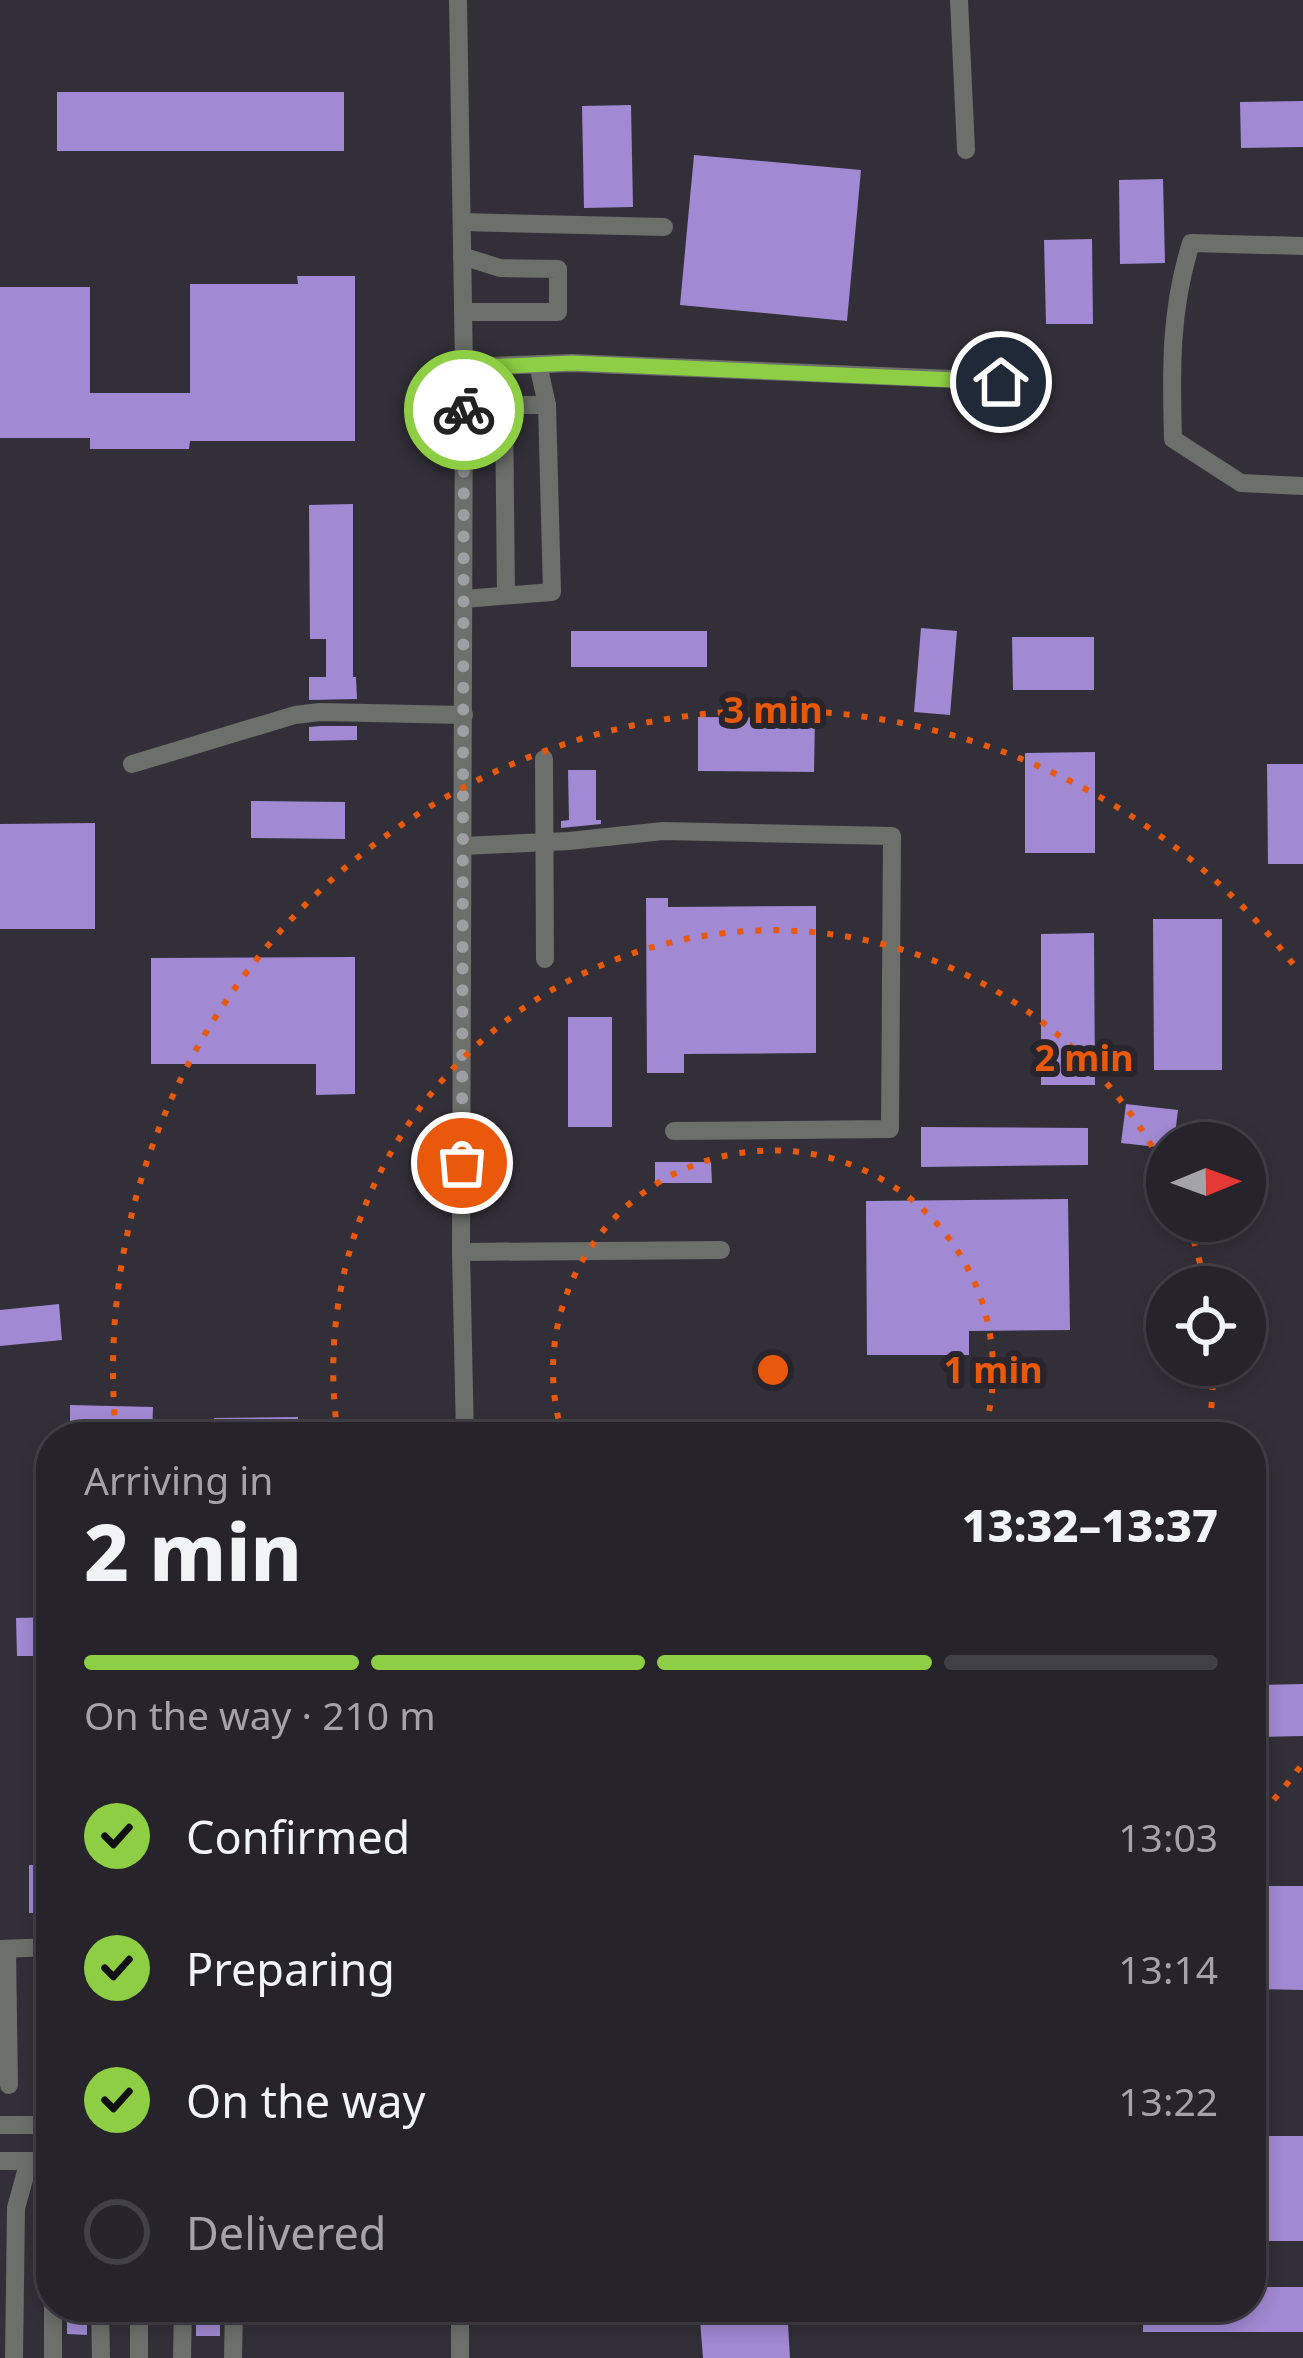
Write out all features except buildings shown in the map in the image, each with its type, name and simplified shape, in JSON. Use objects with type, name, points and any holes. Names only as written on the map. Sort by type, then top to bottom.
[{"type":"street","points":[[458,0],[464,368],[465,1422]]},
{"type":"street","points":[[959,0],[967,150]]},
{"type":"street","points":[[462,222],[664,227]]},
{"type":"street","points":[[1303,246],[1191,243],[1178,284],[1170,349],[1173,439],[1241,483],[1303,486]]},
{"type":"street","points":[[462,256],[500,268],[558,269],[558,312],[463,312]]},
{"type":"street","points":[[464,368],[572,363],[1001,382]]},
{"type":"street","points":[[464,599],[552,592],[547,405],[538,364]]},
{"type":"street","points":[[506,595],[504,405],[547,405]]},
{"type":"street","points":[[132,764],[320,712],[464,715]]},
{"type":"street","points":[[544,759],[545,958]]},
{"type":"street","points":[[463,846],[663,830],[892,836],[890,1129],[674,1131]]},
{"type":"street","points":[[461,1252],[721,1250]]},
{"type":"street","points":[[9,2085],[3,1949],[36,1948]]},
{"type":"street","points":[[0,2125],[36,2125]]},
{"type":"street","points":[[0,2161],[36,2161]]},
{"type":"street","points":[[14,2358],[16,2208],[29,2161]]},
{"type":"street","points":[[53,2322],[53,2358]]},
{"type":"street","points":[[100,2322],[100,2358]]},
{"type":"street","points":[[139,2358],[140,2322]]},
{"type":"street","points":[[182,2358],[183,2322]]},
{"type":"street","points":[[233,2358],[234,2322]]},
{"type":"street","points":[[460,2322],[460,2358]]},
{"type":"way so far","points":[[462,1163],[464,410]]},
{"type":"route","points":[[464,410],[464,368],[572,363],[1001,382]]}]
